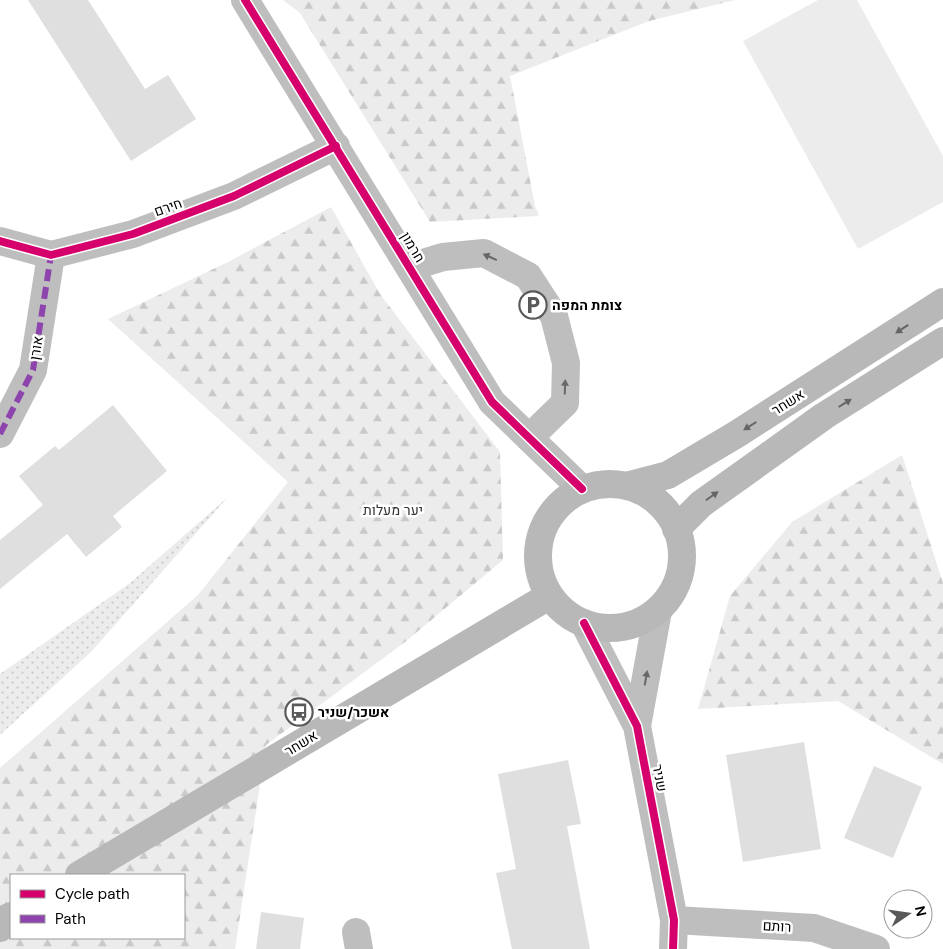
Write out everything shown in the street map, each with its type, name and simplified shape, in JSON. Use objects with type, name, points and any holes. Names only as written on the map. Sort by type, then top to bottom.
[{"type":"main road","name":"אשחר","points":[[626,486],[668,475],[745,429],[943,302]]},
{"type":"main road","points":[[676,529],[701,504],[824,416],[943,341]]},
{"type":"main road","points":[[604,484],[626,486],[648,495],[665,509],[676,529],[682,550],[680,573],[672,594],[658,611],[637,624],[612,629],[584,623],[566,614],[549,596],[540,577],[538,556],[541,535],[550,516],[564,500],[582,489],[604,484]]},
{"type":"main road","name":"אשחר","points":[[81,874],[549,596]]},
{"type":"main road","points":[[0,928],[10,916]]},
{"type":"street","name":"חרמון","points":[[245,0],[492,402],[582,489]]},
{"type":"street","name":"חירם","points":[[0,241],[51,255],[133,234],[234,196],[336,146]]},
{"type":"street","points":[[410,267],[443,257],[484,254],[528,276],[554,316],[566,364],[565,403],[529,438]]},
{"type":"street","name":"אורן","points":[[0,434],[33,370],[51,255]]},
{"type":"street","name":"שניר","points":[[637,726],[658,611]]},
{"type":"street","name":"שניר","points":[[584,623],[637,726],[674,920],[673,949]]},
{"type":"street","name":"רותם","points":[[674,920],[814,928],[876,949]]},
{"type":"green space","points":[[283,0],[735,0],[649,21],[510,76],[535,206],[539,215],[430,222],[300,13]]},
{"type":"green space","points":[[818,0],[857,0],[943,156],[943,202],[858,249],[743,41]]},
{"type":"green space","name":"יער מעלות","points":[[331,207],[380,294],[500,452],[503,560],[405,642],[266,745],[235,949],[0,949],[0,768],[198,595],[288,482],[108,319],[228,262]]},
{"type":"green space","points":[[902,455],[943,583],[943,764],[838,701],[698,709],[730,596],[792,522]]},
{"type":"green space","points":[[228,497],[91,652],[0,735],[0,674],[130,583]]},
{"type":"building","points":[[28,0],[88,0],[145,89],[168,75],[196,119],[131,161]]},
{"type":"building","points":[[113,405],[167,471],[113,516],[122,527],[86,557],[67,534],[0,589],[0,540],[43,505],[19,476],[55,446],[59,450]]},
{"type":"building","points":[[804,742],[821,849],[743,862],[726,755]]},
{"type":"building","points":[[568,760],[581,824],[567,826],[590,949],[512,949],[496,873],[516,869],[498,774]]},
{"type":"building","points":[[874,766],[922,787],[893,858],[844,838]]},
{"type":"building","points":[[261,912],[304,918],[300,949],[256,949]]},
{"type":"marked path","points":[[0,434],[33,370],[51,255]]},
{"type":"cycle path","points":[[245,0],[492,402],[582,489]]},
{"type":"cycle path","points":[[0,241],[51,255],[133,234],[234,196],[336,146]]},
{"type":"cycle path","points":[[584,623],[637,726],[674,920],[673,949]]},
{"type":"place","name":"צומת המפה","points":[[533,305]]},
{"type":"place","name":"אשכר/שניר","points":[[299,712]]}]
